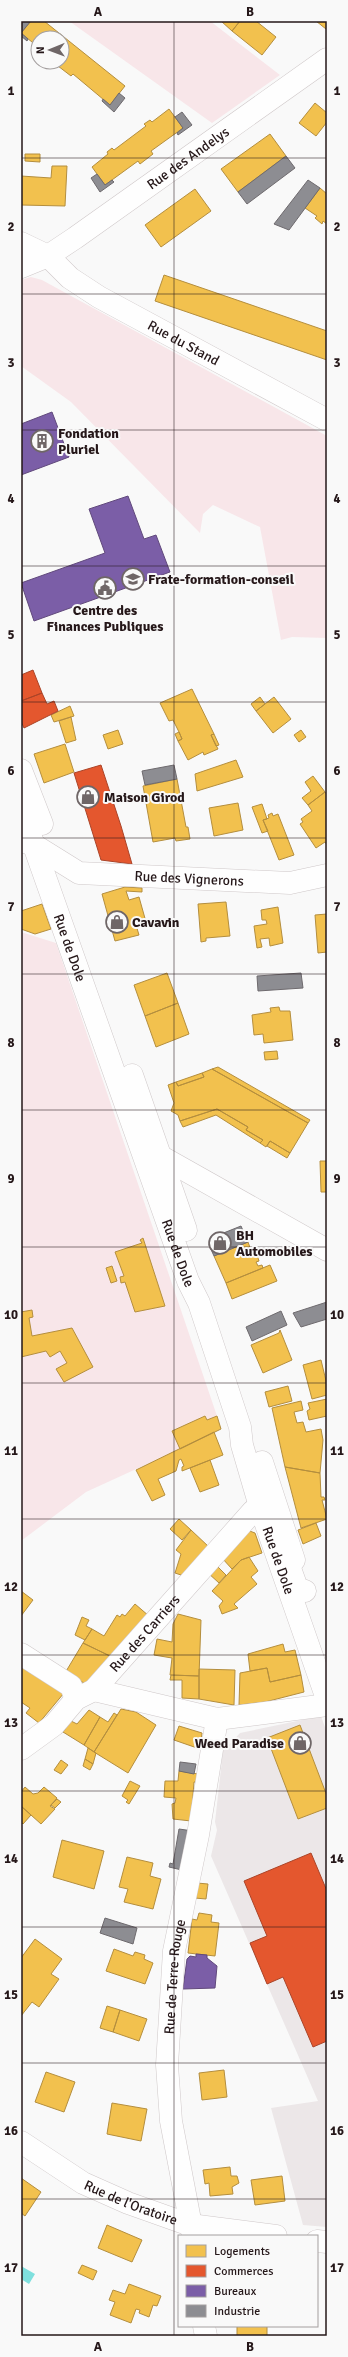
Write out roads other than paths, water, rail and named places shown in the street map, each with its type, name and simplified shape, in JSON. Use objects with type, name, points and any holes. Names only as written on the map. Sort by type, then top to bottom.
[{"type":"street","name":"Rue des Andelys","points":[[21,267],[48,256],[327,59]]},
{"type":"street","name":"Rue du Stand","points":[[21,243],[48,256],[70,278],[99,297],[327,420]]},
{"type":"street","name":"Rue de Dole","points":[[21,770],[54,857],[162,1157],[304,1591],[327,1654]]},
{"type":"street","name":"Rue de Dole","points":[[21,809],[28,843],[128,1108],[188,1281],[199,1303],[240,1427],[242,1445],[261,1510],[327,1699]]},
{"type":"street","name":"Rue des Vignerons","points":[[28,843],[79,873],[290,883],[327,875]]},
{"type":"street","points":[[128,1108],[146,1145],[162,1157],[327,1250]]},
{"type":"street","points":[[261,1510],[265,1510],[272,1516],[297,1588],[304,1591]]},
{"type":"street","name":"Rue des Carriers","points":[[21,1749],[54,1725],[85,1694],[250,1514],[253,1511],[261,1510]]},
{"type":"street","points":[[21,1654],[85,1694],[217,1719],[327,1705]]},
{"type":"street","name":"Rue de Terre-Rouge","points":[[191,2231],[171,2120],[168,2065],[169,2042],[174,1951],[198,1835],[217,1719]]},
{"type":"street","name":"Rue de l'Oratoire","points":[[21,2142],[83,2183],[191,2231],[259,2235]]},
{"type":"water","points":[[21,2266],[35,2274],[29,2284],[21,2279]]},
{"type":"place","name":"Fondation Pluriel","points":[[42,441]]},
{"type":"place","name":"Frate-formation-conseil","points":[[133,579]]},
{"type":"place","name":"Centre des Finances Publiques","points":[[105,588]]},
{"type":"place","name":"Maison Girod","points":[[88,797]]},
{"type":"place","name":"Cavavin","points":[[117,922]]},
{"type":"place","name":"BH Automobiles","points":[[220,1243]]},
{"type":"place","name":"Weed Paradise","points":[[300,1743]]}]
